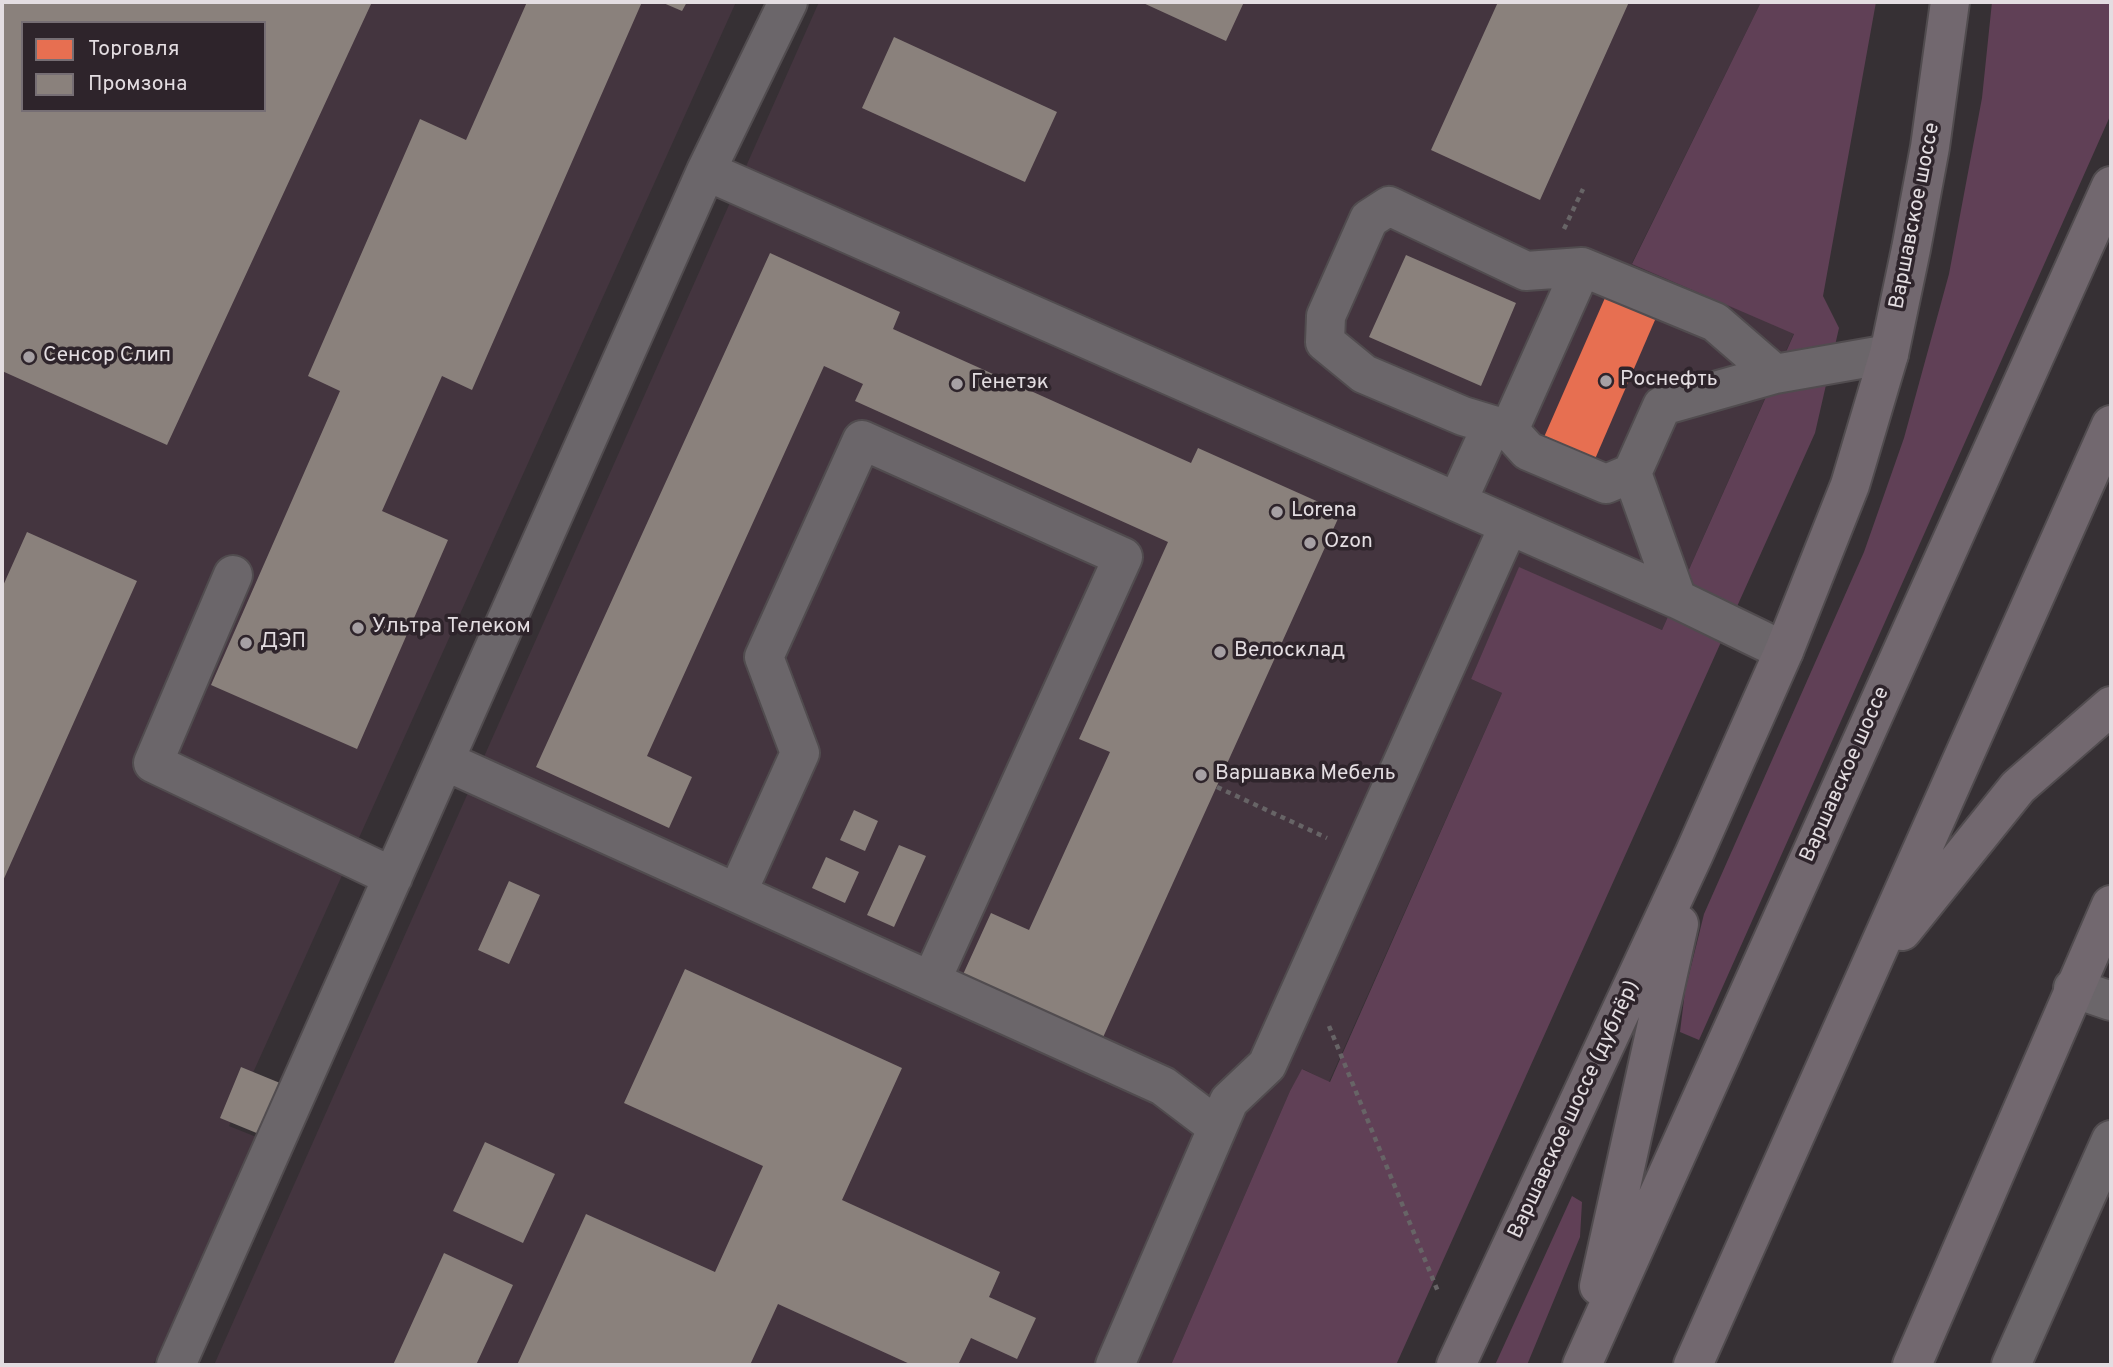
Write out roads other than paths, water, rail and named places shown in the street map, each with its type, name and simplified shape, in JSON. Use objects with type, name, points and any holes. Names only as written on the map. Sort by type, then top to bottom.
[{"type":"main road","name":"Варшавское шоссе","points":[[1694,854],[1784,650],[1850,485],[1889,354],[1930,147],[1950,2]]},
{"type":"main road","name":"Варшавское шоссе","points":[[1582,1364],[2111,186]]},
{"type":"main road","points":[[1693,1365],[2111,425]]},
{"type":"main road","points":[[1868,974],[2018,787],[2111,706]]},
{"type":"main road","points":[[1582,1364],[1694,854]]},
{"type":"main road","name":"Варшавское шоссе (дублёр)","points":[[1456,1365],[1694,854]]},
{"type":"main road","points":[[1912,1365],[2111,905]]},
{"type":"street","points":[[176,1365],[706,171],[788,2]]},
{"type":"street","points":[[706,171],[1509,525],[1784,650]]},
{"type":"street","points":[[1775,374],[1715,322],[1582,267],[1526,271],[1389,206],[1369,219],[1326,316],[1325,342],[1364,374],[1463,416],[1500,428],[1528,451],[1606,484],[1632,473],[1662,406],[1775,374],[1889,354]]},
{"type":"street","points":[[1457,502],[1500,428],[1582,267]]},
{"type":"street","points":[[737,893],[800,753],[764,657],[862,440],[1124,557],[932,981]]},
{"type":"street","points":[[1632,473],[1677,600]]},
{"type":"street","points":[[1115,1365],[1229,1101],[1267,1065],[1509,525]]},
{"type":"street","points":[[233,575],[153,763],[393,877]]},
{"type":"street","points":[[444,761],[1163,1086],[1217,1127]]},
{"type":"street","points":[[2073,988],[2111,1001]]},
{"type":"street","points":[[2011,1365],[2111,1140]]},
{"type":"place","name":"Сенсор Слип","points":[[29,357]]},
{"type":"place","name":"Роснефть","points":[[1606,381]]},
{"type":"place","name":"Генетэк","points":[[957,384]]},
{"type":"place","name":"Lorena","points":[[1277,512]]},
{"type":"place","name":"Ozon","points":[[1310,543]]},
{"type":"place","name":"Ультра Телеком","points":[[358,628]]},
{"type":"place","name":"ДЭП","points":[[246,643]]},
{"type":"place","name":"Велосклад","points":[[1220,652]]},
{"type":"place","name":"Варшавка Мебель","points":[[1201,775]]}]
